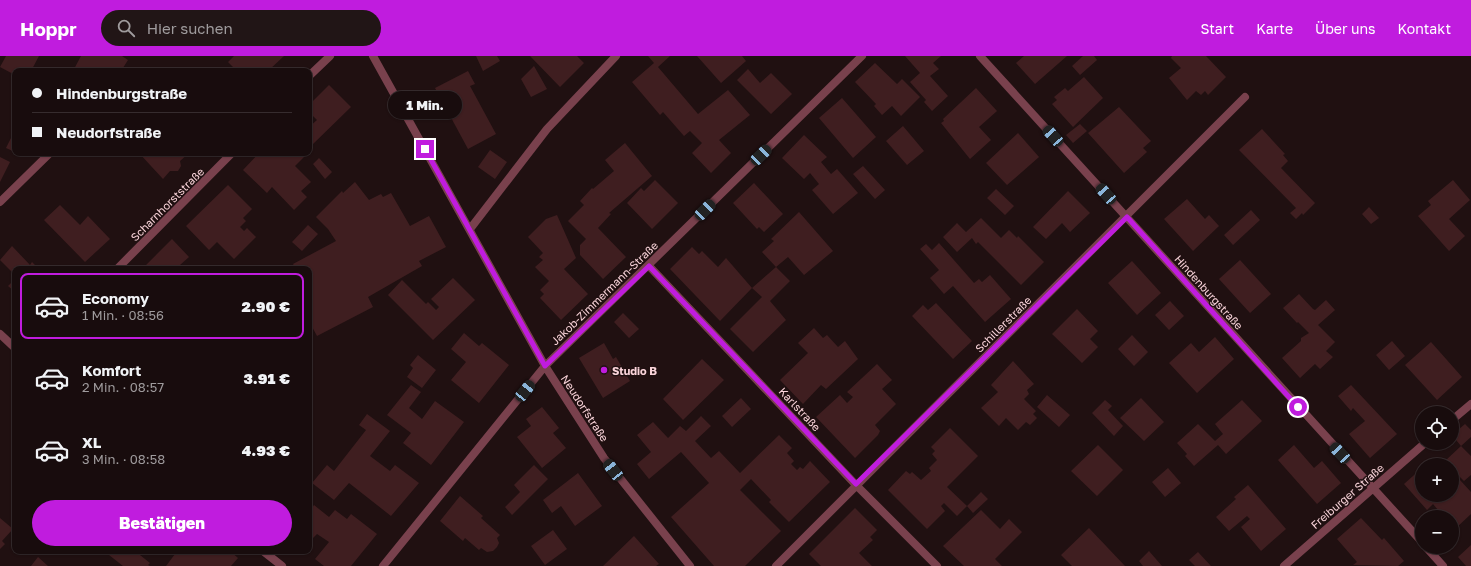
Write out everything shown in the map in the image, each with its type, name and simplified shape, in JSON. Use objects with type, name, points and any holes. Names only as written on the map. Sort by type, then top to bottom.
[{"type":"street","points":[[312,73],[330,56]]},
{"type":"street","name":"Neudorfstraße","points":[[373,56],[545,366],[604,458],[690,566]]},
{"type":"street","points":[[470,229],[547,129],[616,56]]},
{"type":"street","name":"Jakob-Zimmermann-Straße","points":[[383,566],[545,366],[649,266],[862,56]]},
{"type":"street","name":"Hindenburgstraße","points":[[980,56],[1250,355],[1415,534]]},
{"type":"street","name":"Schillerstraße","points":[[776,566],[856,484],[1127,217],[1245,97]]},
{"type":"street","points":[[0,202],[47,156]]},
{"type":"street","name":"Scharnhorststraße","points":[[120,266],[229,156]]},
{"type":"street","name":"Karlstraße","points":[[649,266],[856,484],[937,566]]},
{"type":"street","points":[[0,334],[12,345]]},
{"type":"street","points":[[1459,414],[1471,404]]},
{"type":"street","name":"Freiburger Straße","points":[[1284,566],[1417,450]]},
{"type":"street","points":[[267,554],[282,566]]},
{"type":"street","points":[[1432,554],[1443,566]]},
{"type":"building","points":[[6,56],[39,56],[33,68],[12,68],[12,73],[0,67]]},
{"type":"building","points":[[81,56],[122,56],[128,60],[123,68],[75,68]]},
{"type":"building","points":[[234,56],[284,56],[271,68],[234,68],[228,62]]},
{"type":"building","points":[[476,56],[497,56],[500,61],[483,71]]},
{"type":"building","points":[[530,56],[577,56],[584,63],[560,87]]},
{"type":"building","points":[[648,56],[670,56],[658,67],[698,114],[728,90],[750,115],[719,140],[731,153],[711,173],[692,153],[702,143],[690,131],[684,136],[663,112],[660,115],[632,82],[654,63]]},
{"type":"building","points":[[697,56],[742,56],[746,61],[721,83]]},
{"type":"building","points":[[905,56],[941,56],[933,63],[939,69],[930,76],[948,96],[932,111],[924,102],[926,100],[910,82],[920,73]]},
{"type":"building","points":[[1024,56],[1067,56],[1035,84],[1016,63]]},
{"type":"building","points":[[1083,56],[1094,56],[1097,60],[1080,75],[1072,66]]},
{"type":"building","points":[[1172,56],[1206,56],[1226,77],[1208,95],[1205,91],[1201,95],[1196,91],[1187,100],[1169,78],[1181,68],[1171,58]]},
{"type":"building","points":[[875,63],[897,84],[902,79],[920,97],[901,116],[892,106],[882,115],[874,106],[876,104],[855,82]]},
{"type":"building","points":[[534,66],[547,89],[531,97],[521,79]]},
{"type":"building","points":[[748,69],[760,83],[771,73],[792,94],[771,114],[737,80]]},
{"type":"building","points":[[468,71],[475,84],[470,86],[496,134],[468,149],[435,88]]},
{"type":"building","points":[[1084,77],[1103,98],[1073,127],[1052,104],[1057,100],[1054,97],[1065,88],[1068,91]]},
{"type":"building","points":[[329,85],[351,107],[312,145],[312,124],[317,120],[312,115],[312,102]]},
{"type":"building","points":[[976,88],[997,111],[979,127],[991,140],[970,159],[941,123],[944,121],[943,119]]},
{"type":"building","points":[[842,98],[876,137],[853,158],[819,118]]},
{"type":"building","points":[[1119,107],[1151,141],[1143,148],[1147,152],[1124,173],[1088,133]]},
{"type":"building","points":[[1080,124],[1087,131],[1073,143],[1066,135]]},
{"type":"building","points":[[903,126],[924,151],[907,165],[886,141]]},
{"type":"building","points":[[1262,129],[1285,154],[1283,155],[1288,161],[1281,168],[1315,203],[1303,215],[1302,213],[1296,219],[1290,213],[1296,208],[1239,150]]},
{"type":"building","points":[[1018,133],[1039,157],[1007,185],[986,163]]},
{"type":"building","points":[[804,135],[827,157],[821,162],[831,174],[837,169],[858,193],[833,214],[812,190],[819,184],[810,173],[804,179],[782,158]]},
{"type":"building","points":[[12,136],[12,151],[6,148]]},
{"type":"building","points":[[625,143],[652,176],[609,213],[611,214],[598,228],[626,257],[603,279],[580,255],[580,245],[586,239],[568,221],[584,205],[580,201],[592,188],[593,189],[614,171],[605,160]]},
{"type":"building","points":[[490,150],[507,162],[495,179],[478,167]]},
{"type":"building","points":[[142,156],[186,156],[180,161],[181,166],[178,171],[170,171],[163,179]]},
{"type":"building","points":[[256,156],[303,156],[304,157],[295,166],[311,182],[301,191],[307,197],[294,210],[272,187],[267,193],[243,170]]},
{"type":"building","points":[[0,157],[10,162],[0,182]]},
{"type":"building","points":[[319,158],[332,172],[325,179],[313,164]]},
{"type":"building","points":[[863,166],[885,190],[875,199],[853,174]]},
{"type":"building","points":[[655,180],[678,203],[652,229],[627,203],[641,188],[644,191]]},
{"type":"building","points":[[1453,180],[1470,200],[1449,219],[1465,236],[1449,251],[1418,216],[1431,205],[1428,201]]},
{"type":"building","points":[[355,182],[369,200],[381,194],[383,197],[391,193],[410,226],[429,216],[446,247],[419,261],[422,266],[368,297],[373,307],[317,336],[312,327],[312,266],[294,266],[293,264],[336,241],[328,229],[316,217],[342,191],[343,193]]},
{"type":"building","points":[[754,183],[783,214],[764,232],[759,227],[757,229],[733,203]]},
{"type":"building","points":[[228,185],[252,209],[243,218],[246,221],[240,227],[244,231],[247,228],[256,237],[234,259],[217,242],[209,250],[186,226]]},
{"type":"building","points":[[996,189],[1014,206],[1005,215],[987,198]]},
{"type":"building","points":[[1068,191],[1090,213],[1070,232],[1062,223],[1046,239],[1033,227]]},
{"type":"building","points":[[1187,199],[1205,219],[1209,215],[1219,226],[1193,251],[1164,219]]},
{"type":"building","points":[[60,205],[80,225],[88,216],[110,239],[85,262],[44,220]]},
{"type":"building","points":[[1369,207],[1379,218],[1371,224],[1362,214]]},
{"type":"building","points":[[1251,210],[1260,220],[1233,245],[1224,235]]},
{"type":"building","points":[[799,212],[833,251],[804,275],[788,257],[776,267],[762,252],[774,241],[771,239]]},
{"type":"building","points":[[557,215],[576,258],[564,269],[588,294],[561,320],[540,298],[544,294],[540,290],[549,281],[535,267],[543,260],[539,257],[543,253],[528,237],[546,219]]},
{"type":"building","points":[[981,218],[1001,238],[1009,230],[1017,238],[1018,236],[1044,262],[1021,285],[978,242],[976,244],[972,238],[957,252],[943,237],[957,223],[966,232]]},
{"type":"building","points":[[308,225],[318,234],[302,251],[292,242]]},
{"type":"building","points":[[172,239],[189,257],[180,265],[181,266],[145,266]]},
{"type":"building","points":[[939,243],[974,283],[979,279],[982,282],[990,275],[1011,299],[985,322],[953,286],[944,294],[930,278],[939,270],[920,249],[926,244],[932,250]]},
{"type":"building","points":[[12,246],[30,265],[32,262],[36,266],[12,266],[12,272],[0,260]]},
{"type":"building","points":[[692,247],[699,254],[702,251],[718,267],[726,258],[752,288],[720,321],[670,269]]},
{"type":"building","points":[[1240,260],[1271,294],[1250,313],[1219,279]]},
{"type":"building","points":[[1132,261],[1161,293],[1137,315],[1108,283]]},
{"type":"building","points":[[776,267],[790,281],[770,301],[786,320],[753,352],[730,329],[762,297],[752,288]]},
{"type":"building","points":[[453,278],[475,300],[433,340],[388,295],[402,280],[426,304],[428,302],[436,310],[439,307],[431,299]]},
{"type":"building","points":[[12,282],[12,289],[8,286]]},
{"type":"building","points":[[1299,294],[1315,310],[1326,300],[1335,310],[1318,325],[1335,342],[1326,351],[1333,357],[1320,369],[1315,364],[1300,378],[1282,358],[1301,341],[1301,338],[1309,333],[1283,308]]},
{"type":"building","points":[[1170,301],[1184,316],[1169,330],[1155,315]]},
{"type":"building","points":[[936,303],[972,341],[953,359],[912,316],[923,305],[928,310]]},
{"type":"building","points":[[1077,309],[1098,331],[1090,339],[1098,347],[1082,363],[1052,334]]},
{"type":"building","points":[[623,313],[639,329],[629,338],[614,322]]},
{"type":"building","points":[[814,328],[823,338],[827,335],[838,347],[845,341],[858,359],[826,389],[821,385],[803,404],[780,380],[808,353],[798,343]]},
{"type":"building","points":[[464,333],[479,346],[482,343],[509,365],[479,403],[451,380],[466,362],[451,349]]},
{"type":"building","points":[[1132,335],[1148,352],[1134,366],[1118,349]]},
{"type":"building","points":[[1215,337],[1234,359],[1197,393],[1169,363],[1191,343],[1199,352]]},
{"type":"building","points":[[1392,341],[1405,356],[1389,370],[1376,355]]},
{"type":"building","points":[[1431,342],[1462,377],[1437,400],[1405,365]]},
{"type":"building","name":"Studio B","points":[[604,343],[613,359],[616,357],[630,381],[603,398],[579,358]]},
{"type":"building","points":[[418,355],[436,370],[422,388],[407,377],[413,368],[410,365]]},
{"type":"building","points":[[702,359],[724,380],[683,420],[663,399]]},
{"type":"building","points":[[1013,361],[1034,384],[1027,390],[1029,394],[1024,399],[1036,411],[1033,414],[1037,418],[1030,425],[1026,422],[1018,430],[1006,418],[999,426],[981,408],[998,392],[991,385]]},
{"type":"building","points":[[877,364],[892,380],[882,389],[896,404],[875,425],[880,431],[878,435],[855,458],[816,417],[840,395],[847,403],[853,397],[847,392]]},
{"type":"building","points":[[411,385],[421,392],[409,408],[422,419],[435,401],[464,422],[431,465],[403,443],[411,433],[387,415]]},
{"type":"building","points":[[1351,385],[1397,434],[1370,458],[1349,434],[1365,421],[1353,408],[1351,411],[1338,396]]},
{"type":"building","points":[[1047,395],[1070,415],[1059,427],[1037,407]]},
{"type":"building","points":[[741,398],[751,409],[732,427],[722,416]]},
{"type":"building","points":[[1141,398],[1164,422],[1144,441],[1120,418]]},
{"type":"building","points":[[1105,400],[1112,406],[1108,410],[1123,426],[1114,436],[1092,413]]},
{"type":"building","points":[[1242,400],[1262,421],[1226,454],[1218,445],[1194,466],[1185,456],[1187,454],[1177,443],[1198,424],[1215,441],[1223,434],[1215,424]]},
{"type":"building","points":[[542,407],[559,428],[553,433],[566,448],[542,468],[517,437],[531,426],[526,419]]},
{"type":"building","points":[[367,414],[390,431],[370,456],[390,471],[395,465],[419,483],[391,516],[349,483],[334,500],[312,483],[327,465],[334,471],[366,430],[359,425]]},
{"type":"building","points":[[701,416],[711,426],[695,441],[711,458],[719,451],[740,473],[779,435],[792,448],[787,453],[794,461],[791,464],[797,470],[800,467],[803,469],[810,461],[830,482],[789,522],[769,502],[771,500],[751,479],[740,490],[781,531],[745,566],[714,566],[671,517],[709,483],[681,452],[649,479],[637,464],[651,452],[637,435],[653,422],[668,438],[680,426],[686,431]]},
{"type":"building","points":[[1465,424],[1471,430],[1471,437],[1461,446],[1459,444],[1459,429]]},
{"type":"building","points":[[950,428],[978,456],[947,487],[967,506],[957,516],[944,503],[941,506],[945,511],[927,529],[888,490],[906,471],[910,474],[912,472],[921,480],[931,471],[929,468],[937,460],[932,454],[935,451],[931,447]]},
{"type":"building","points":[[1098,445],[1123,470],[1097,496],[1071,471]]},
{"type":"building","points":[[1294,445],[1314,468],[1322,461],[1341,483],[1317,504],[1278,460]]},
{"type":"building","points":[[1461,446],[1471,456],[1471,475],[1464,481],[1459,476],[1459,458],[1448,458],[1457,450],[1459,450]]},
{"type":"building","points":[[534,465],[548,479],[512,515],[505,507],[520,492],[514,485]]},
{"type":"building","points":[[1168,468],[1181,483],[1165,497],[1152,482]]},
{"type":"building","points":[[578,473],[602,506],[575,526],[561,506],[552,513],[543,500]]},
{"type":"building","points":[[1415,474],[1415,496],[1404,484]]},
{"type":"building","points":[[1460,480],[1471,492],[1471,514],[1459,525],[1459,510],[1438,510],[1433,504],[1427,510],[1420,502],[1459,502]]},
{"type":"building","points":[[1248,485],[1286,529],[1261,551],[1241,527],[1250,519],[1247,516],[1229,531],[1216,517],[1236,499],[1234,497]]},
{"type":"building","points":[[981,492],[988,499],[973,513],[967,506]]},
{"type":"building","points":[[460,496],[483,516],[481,518],[500,535],[497,538],[499,543],[493,551],[487,552],[481,548],[479,550],[465,538],[463,541],[440,521]]},
{"type":"building","points":[[314,505],[329,517],[335,510],[347,519],[351,514],[377,534],[351,566],[324,566],[315,559],[329,542],[317,534],[312,537],[312,508]]},
{"type":"building","points":[[855,508],[877,530],[870,537],[873,540],[859,553],[872,566],[821,566],[809,554]]},
{"type":"building","points":[[981,510],[1000,529],[1009,519],[1022,532],[995,559],[1002,566],[964,566],[943,546]]},
{"type":"building","points":[[0,518],[12,528],[12,530],[2,541],[5,544],[0,549]]},
{"type":"building","points":[[1361,518],[1382,540],[1384,538],[1404,561],[1398,566],[1353,565],[1357,562],[1337,539]]},
{"type":"building","points":[[1089,528],[1125,566],[1072,566],[1061,555]]},
{"type":"building","points":[[553,530],[567,549],[545,565],[531,546]]},
{"type":"building","points":[[634,536],[659,564],[656,566],[603,566]]},
{"type":"building","points":[[1471,545],[1471,566],[1466,566],[1458,557]]},
{"type":"building","points":[[1149,551],[1162,566],[1143,566],[1139,561]]},
{"type":"building","points":[[1198,552],[1211,566],[1195,566],[1189,560]]},
{"type":"building","points":[[139,554],[150,563],[148,565],[150,566],[123,566],[109,555]]},
{"type":"building","points":[[175,554],[233,554],[238,558],[231,566],[166,566]]},
{"type":"building","points":[[38,557],[48,566],[31,566]]},
{"type":"place","name":"Studio B","points":[[604,370]]},
{"type":"route","points":[[425,149],[545,366],[649,266],[856,484],[1127,217],[1298,407]]}]
